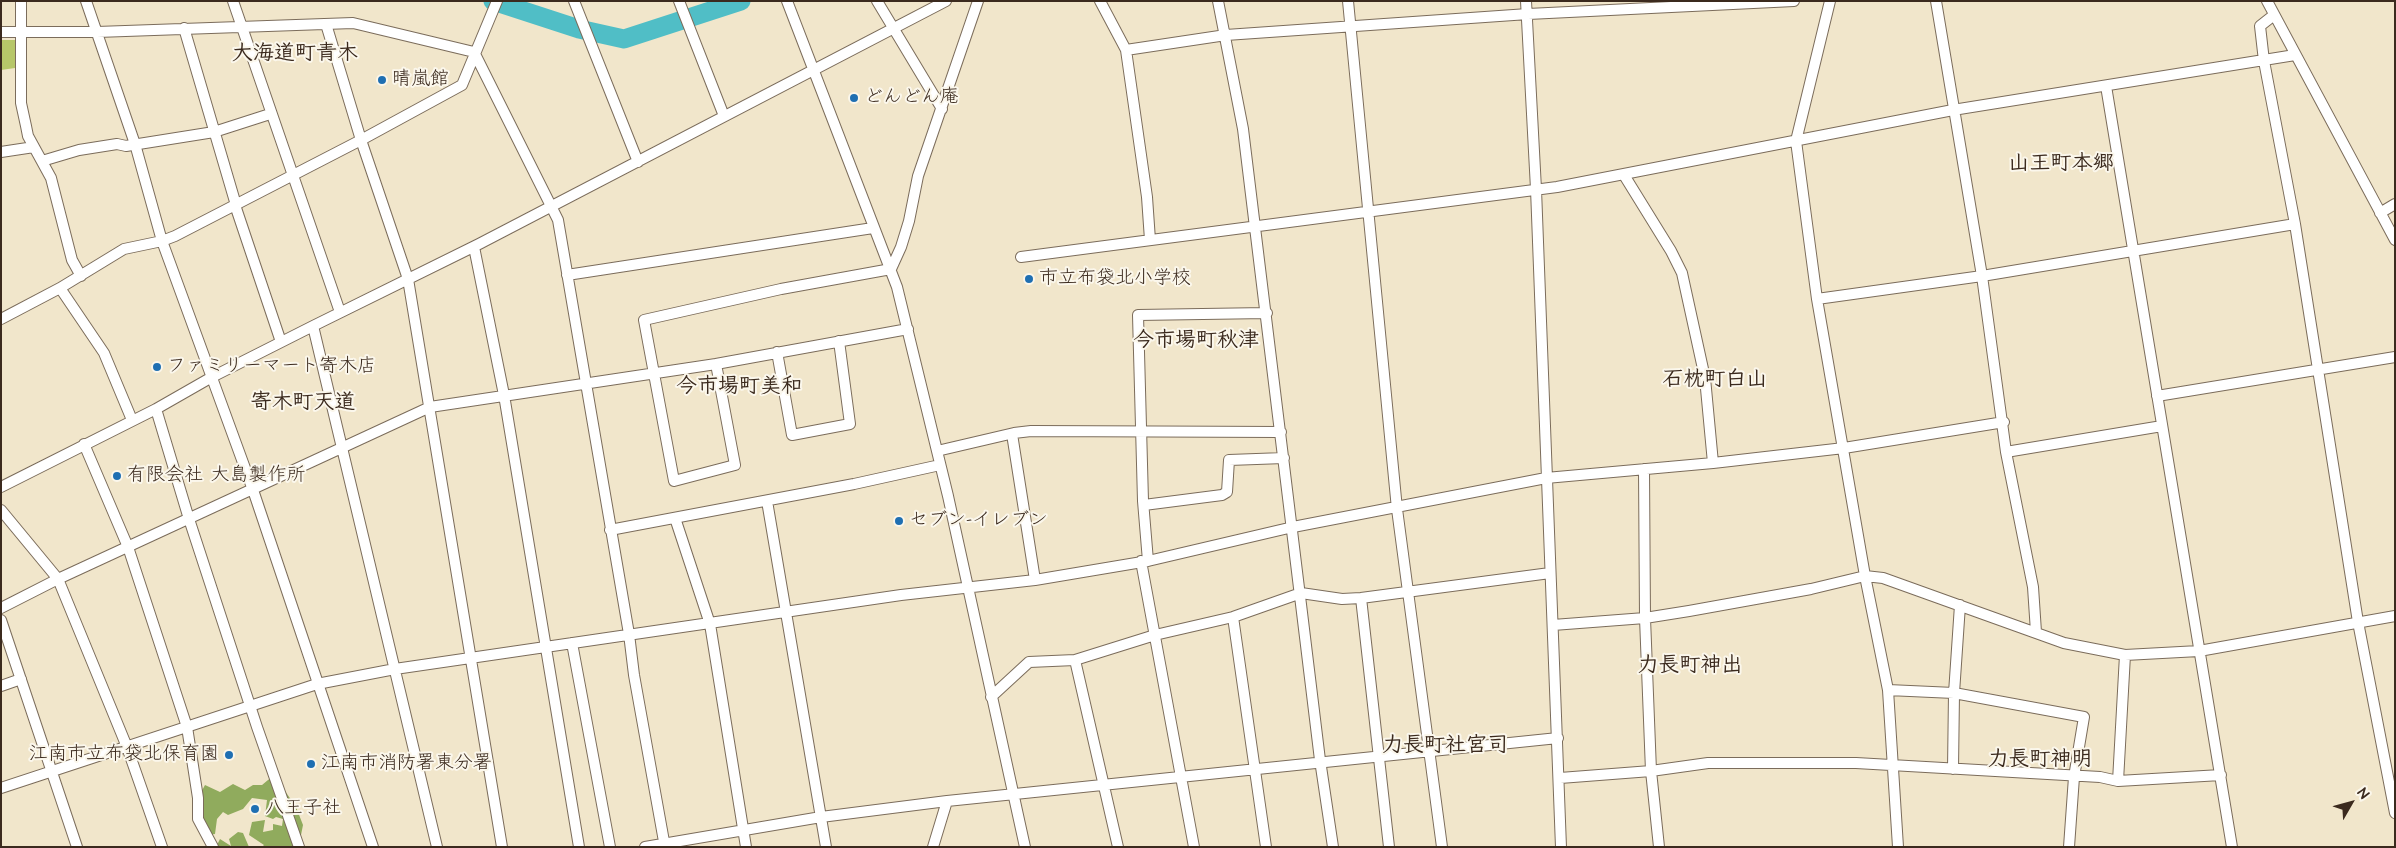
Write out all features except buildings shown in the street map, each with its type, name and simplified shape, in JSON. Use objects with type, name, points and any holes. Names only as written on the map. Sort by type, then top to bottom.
[{"type":"street","points":[[21,1],[21,103],[28,136],[51,178],[72,260],[81,276]]},
{"type":"street","points":[[86,1],[135,144],[162,241],[253,490],[317,684],[374,847]]},
{"type":"street","points":[[233,1],[270,114],[340,312]]},
{"type":"street","points":[[574,1],[638,162]]},
{"type":"street","points":[[679,1],[724,116]]},
{"type":"street","points":[[787,1],[812,72],[858,182],[873,228],[891,269],[908,330],[937,452],[1025,847]]},
{"type":"street","points":[[877,1],[942,109]]},
{"type":"street","points":[[1,487],[156,409],[212,377],[340,312],[474,247],[946,1]]},
{"type":"street","points":[[891,269],[901,247],[918,176],[978,1]]},
{"type":"street","points":[[1100,1],[1126,50],[1147,197],[1150,240]]},
{"type":"street","points":[[1218,1],[1243,130],[1301,592],[1320,762],[1333,847]]},
{"type":"street","points":[[1348,1],[1367,212],[1398,508],[1442,847]]},
{"type":"street","points":[[1526,1],[1536,189],[1546,478],[1560,778],[1561,847]]},
{"type":"street","points":[[1126,50],[1226,35],[1350,28],[1528,14],[1794,1]]},
{"type":"street","points":[[1830,1],[1796,141],[1817,299],[1865,576],[1888,690],[1891,764],[1898,847]]},
{"type":"street","points":[[1936,1],[1944,38],[1982,276],[2004,422],[2006,452],[2033,587],[2036,632]]},
{"type":"street","points":[[2267,1],[2395,240]]},
{"type":"street","points":[[1,319],[60,288],[124,250],[162,241],[292,176],[462,85],[474,52],[496,4]]},
{"type":"street","points":[[2274,15],[2260,26],[2264,60],[2295,224],[2358,622],[2395,813]]},
{"type":"street","points":[[1,32],[97,32],[354,23],[474,52],[558,220],[664,845]]},
{"type":"street","points":[[326,24],[361,140],[408,280],[502,847]]},
{"type":"street","points":[[184,28],[235,205],[281,342]]},
{"type":"street","points":[[1021,257],[1536,189],[1624,175],[1954,110],[2295,55]]},
{"type":"street","points":[[2106,86],[2232,847]]},
{"type":"street","points":[[42,161],[79,150],[117,144],[126,146],[214,132],[270,114]]},
{"type":"street","points":[[1,152],[34,147]]},
{"type":"street","points":[[1624,175],[1671,251],[1682,273],[1705,378],[1713,463]]},
{"type":"street","points":[[2380,213],[2395,204]]},
{"type":"street","points":[[1817,299],[1982,276],[2295,224]]},
{"type":"street","points":[[567,275],[873,228]]},
{"type":"street","points":[[474,247],[504,395],[579,847]]},
{"type":"street","points":[[716,364],[735,466],[674,481],[656,373],[644,320],[781,289],[891,269]]},
{"type":"street","points":[[60,288],[104,353],[132,420]]},
{"type":"street","points":[[1194,847],[1155,635],[1144,561],[1138,316],[1267,314]]},
{"type":"street","points":[[313,326],[437,847]]},
{"type":"street","points":[[1,608],[58,579],[430,407],[716,364],[908,330]]},
{"type":"street","points":[[777,352],[792,435],[850,424],[839,341]]},
{"type":"street","points":[[2156,396],[2318,368],[2395,357]]},
{"type":"street","points":[[156,409],[188,519],[299,847]]},
{"type":"street","points":[[1,788],[317,684],[395,669],[572,642],[710,624],[785,611],[1035,580],[1144,561],[1293,527],[1546,478],[1713,463],[1844,448],[2004,422]]},
{"type":"street","points":[[2006,452],[2162,426]]},
{"type":"street","points":[[937,452],[1031,431],[1281,432]]},
{"type":"street","points":[[1012,434],[1035,580]]},
{"type":"street","points":[[84,444],[128,547],[187,727],[198,798],[198,819],[213,847]]},
{"type":"street","points":[[1144,505],[1222,495],[1227,492],[1229,460],[1284,458]]},
{"type":"street","points":[[610,530],[767,501],[940,465]]},
{"type":"street","points":[[1644,469],[1645,618],[1651,771],[1659,847]]},
{"type":"street","points":[[767,501],[826,847]]},
{"type":"street","points":[[1,510],[58,579],[127,747],[162,847]]},
{"type":"street","points":[[675,518],[710,624],[746,847]]},
{"type":"street","points":[[992,697],[1029,662],[1075,660],[1155,635],[1233,617],[1301,592],[1342,599],[1361,598],[1550,573]]},
{"type":"street","points":[[1553,625],[1645,618],[1811,589],[1865,576],[1883,578],[2064,643],[2125,655],[2199,651],[2395,616]]},
{"type":"street","points":[[1361,598],[1389,847]]},
{"type":"street","points":[[1953,768],[1954,693],[1960,605]]},
{"type":"street","points":[[1233,617],[1266,847]]},
{"type":"street","points":[[1,620],[77,847]]},
{"type":"street","points":[[572,642],[610,847]]},
{"type":"street","points":[[2118,781],[2125,655]]},
{"type":"street","points":[[1075,660],[1118,847]]},
{"type":"street","points":[[1,686],[21,679]]},
{"type":"street","points":[[1888,690],[1954,693],[2084,717],[2074,777],[2069,847]]},
{"type":"street","points":[[645,847],[822,817],[1013,793],[1558,738]]},
{"type":"street","points":[[1560,778],[1651,771],[1708,764],[1891,764],[2118,781],[2221,775]]},
{"type":"street","points":[[933,847],[947,801]]},
{"type":"green space","points":[[1,40],[15,40],[15,68],[1,70]]},
{"type":"green space","points":[[274,775],[296,807],[303,825],[301,835],[296,838],[293,847],[262,847],[264,845],[249,835],[252,822],[265,820],[263,832],[273,830],[273,824],[282,826],[283,819],[276,817],[273,819],[265,816],[267,800],[252,798],[243,809],[228,815],[223,812],[217,819],[215,834],[208,835],[202,820],[198,798],[205,785],[220,792],[233,784],[245,790],[253,785],[262,785]]},
{"type":"green space","points":[[238,832],[243,833],[249,847],[216,847],[220,839],[231,846],[229,839]]},
{"type":"waterway","points":[[493,1],[579,29],[624,39],[741,1]]},
{"type":"place","name":"晴嵐館","points":[[382,80]]},
{"type":"place","name":"どんどん庵","points":[[854,98]]},
{"type":"place","name":"市立布袋北小学校","points":[[1029,279]]},
{"type":"place","name":"ファミリーマート寄木店","points":[[157,367]]},
{"type":"place","name":"有限会社 大島製作所","points":[[117,476]]},
{"type":"place","name":"セブン-イレブン","points":[[899,521]]},
{"type":"place","name":"江南市立布袋北保育園","points":[[229,755]]},
{"type":"place","name":"江南市消防署東分署","points":[[311,764]]},
{"type":"place","name":"八王子社","points":[[255,809]]},
{"type":"district","name":"大海道町青木","points":[[295,55]]},
{"type":"district","name":"山王町本郷","points":[[2061,165]]},
{"type":"district","name":"今市場町秋津","points":[[1196,342]]},
{"type":"district","name":"石枕町白山","points":[[1715,381]]},
{"type":"district","name":"今市場町美和","points":[[739,388]]},
{"type":"district","name":"寄木町天道","points":[[303,404]]},
{"type":"district","name":"力長町神出","points":[[1690,667]]},
{"type":"district","name":"力長町社宮司","points":[[1445,747]]},
{"type":"district","name":"力長町神明","points":[[2040,761]]}]
